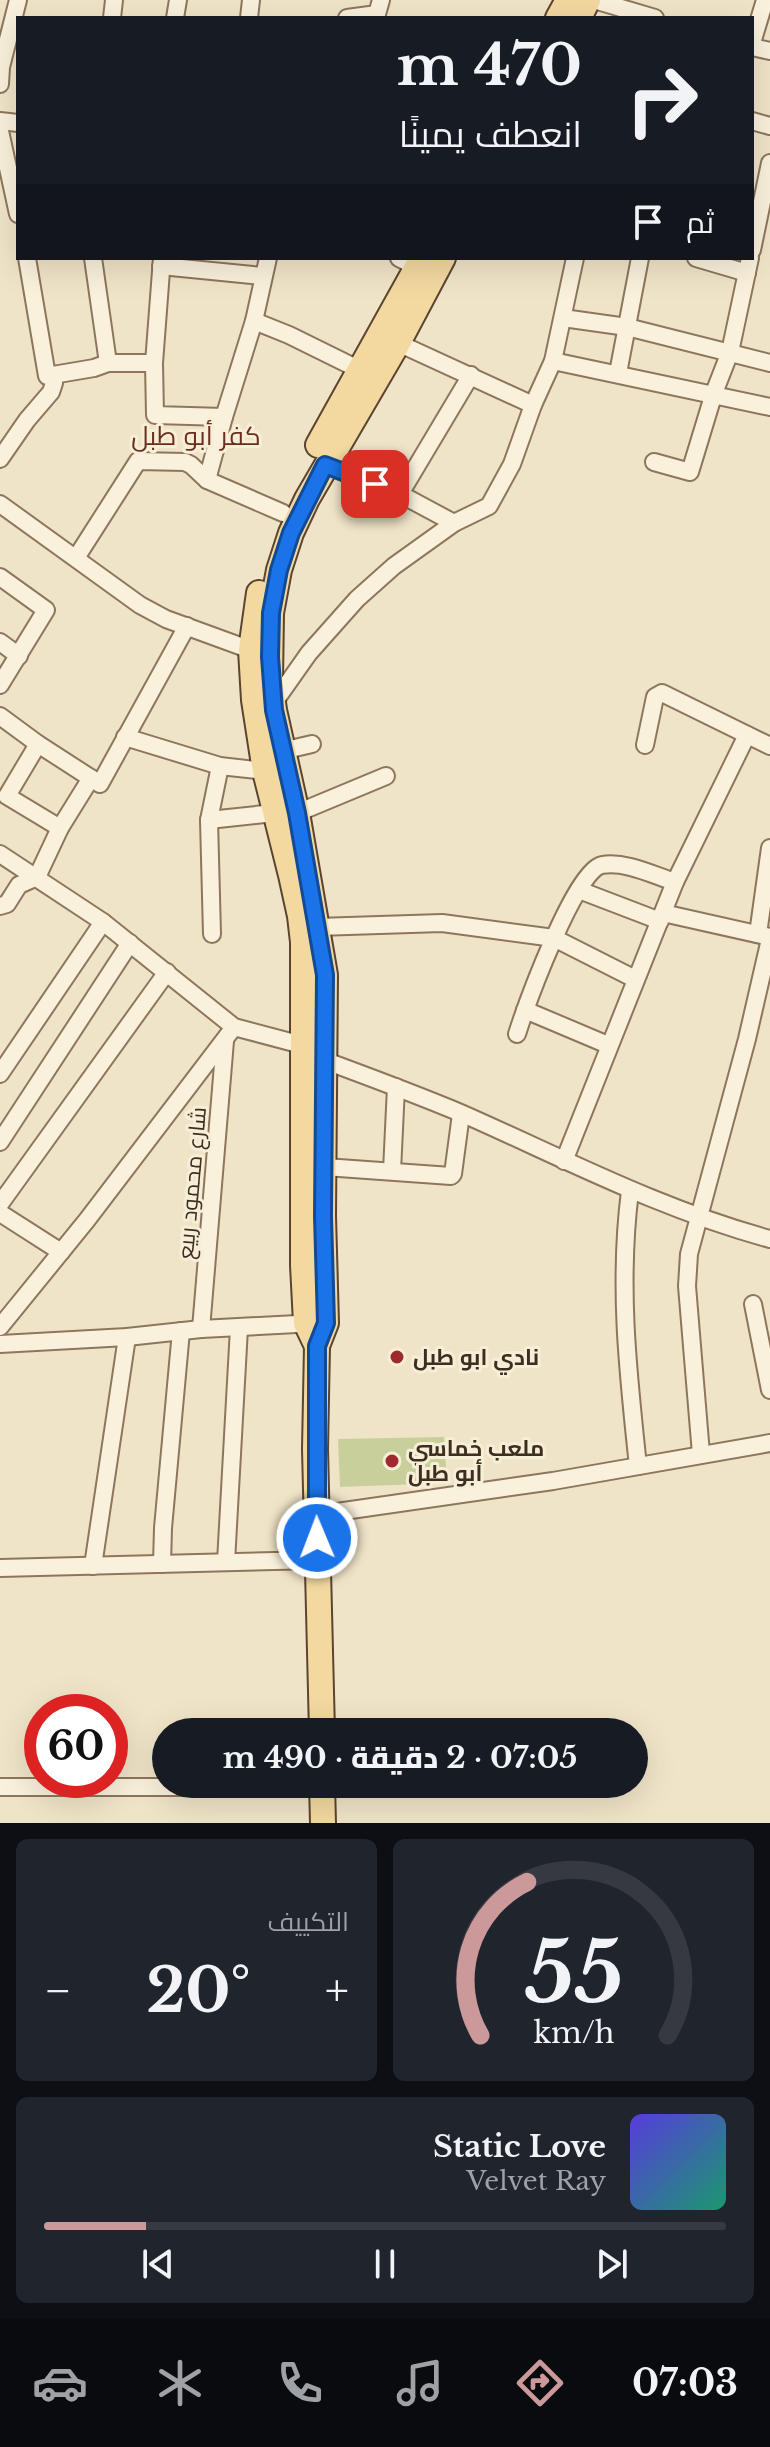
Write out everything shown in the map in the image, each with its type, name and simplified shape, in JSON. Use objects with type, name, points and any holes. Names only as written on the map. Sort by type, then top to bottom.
[{"type":"main road","points":[[322,1718],[316,1515],[316,1331],[302,1045],[304,978],[282,751],[270,679],[271,613],[279,570],[291,533],[325,465],[398,343],[442,260]]},
{"type":"main road","points":[[316,1331],[325,1167],[325,975],[317,927],[286,813],[265,771],[254,700],[251,650],[260,585],[270,545],[283,513],[360,370],[413,261]]},
{"type":"main road","points":[[322,1798],[323,1823]]},
{"type":"street","points":[[0,84],[1,67],[18,0]]},
{"type":"street","points":[[364,16],[377,14],[381,0]]},
{"type":"street","points":[[591,0],[648,16]]},
{"type":"street","points":[[754,38],[765,0]]},
{"type":"street","points":[[0,131],[16,205]]},
{"type":"street","points":[[754,242],[768,185],[770,163]]},
{"type":"street","points":[[27,260],[46,374],[108,363],[154,363]]},
{"type":"street","points":[[93,260],[108,363]]},
{"type":"street","points":[[207,480],[254,321],[267,260]]},
{"type":"street","points":[[273,704],[309,653],[357,599],[394,566],[454,523],[489,506],[512,464],[553,361],[575,260]]},
{"type":"street","points":[[618,373],[640,260]]},
{"type":"street","points":[[654,462],[690,472],[730,352],[749,265],[711,260]]},
{"type":"street","points":[[224,417],[155,415],[154,363],[162,262],[262,276]]},
{"type":"street","points":[[563,318],[627,327],[770,363]]},
{"type":"street","points":[[254,321],[360,370]]},
{"type":"street","points":[[398,343],[533,405]]},
{"type":"street","points":[[553,361],[770,407]]},
{"type":"street","points":[[0,459],[51,392],[53,375]]},
{"type":"street","points":[[400,494],[471,375]]},
{"type":"street","points":[[76,558],[138,461],[185,462],[207,480],[283,513]]},
{"type":"street","points":[[325,465],[400,494],[454,523]]},
{"type":"street","points":[[0,504],[140,605],[166,619],[251,650]]},
{"type":"street","points":[[0,577],[46,610],[0,685]]},
{"type":"street","points":[[0,716],[100,784],[187,626]]},
{"type":"street","points":[[0,642],[19,656]]},
{"type":"street","points":[[645,745],[655,697],[662,693],[747,735],[768,740]]},
{"type":"street","points":[[564,1161],[675,882],[747,735]]},
{"type":"street","points":[[125,737],[220,766],[265,771]]},
{"type":"street","points":[[38,744],[4,803],[60,828]]},
{"type":"street","points":[[282,751],[312,744]]},
{"type":"street","points":[[212,934],[209,820],[220,766]]},
{"type":"street","points":[[209,820],[286,813],[386,776]]},
{"type":"street","points":[[0,920],[0,906],[7,904],[19,885],[37,877],[60,828],[91,778]]},
{"type":"street","points":[[701,1454],[687,1286],[689,1254],[747,1039],[766,937],[770,848]]},
{"type":"street","points":[[0,854],[103,922],[167,972],[229,1034],[302,1045]]},
{"type":"street","points":[[517,1034],[554,938],[587,876],[603,865],[620,865],[675,882]]},
{"type":"street","points":[[579,890],[661,917],[766,937]]},
{"type":"street","points":[[0,1074],[103,922]]},
{"type":"street","points":[[317,927],[442,923],[554,938],[635,979]]},
{"type":"street","points":[[0,1142],[130,943]]},
{"type":"street","points":[[0,1204],[167,972]]},
{"type":"street","points":[[525,1010],[608,1045]]},
{"type":"street","points":[[0,1327],[229,1034]]},
{"type":"street","name":"شارع محمود ربيع","points":[[201,1329],[229,1034]]},
{"type":"street","points":[[326,1061],[461,1114],[630,1191],[770,1239]]},
{"type":"street","points":[[392,1171],[396,1087]]},
{"type":"street","points":[[325,1167],[452,1176],[461,1114]]},
{"type":"street","points":[[630,1191],[623,1259],[623,1316],[638,1466]]},
{"type":"street","points":[[0,1213],[61,1252]]},
{"type":"street","points":[[753,1304],[770,1390]]},
{"type":"street","points":[[226,1562],[239,1328]]},
{"type":"street","points":[[0,1344],[127,1337],[201,1329],[316,1331]]},
{"type":"street","points":[[162,1564],[181,1331]]},
{"type":"street","points":[[93,1566],[127,1337]]},
{"type":"street","points":[[316,1515],[553,1481],[770,1443]]},
{"type":"street","points":[[0,1568],[317,1560]]},
{"type":"street","points":[[0,1787],[152,1787]]},
{"type":"green space","name":"ملعب خماسي أبو طبل","points":[[444,1437],[447,1483],[340,1487],[338,1439]]},
{"type":"place","name":"نادي ابو طبل","points":[[397,1357]]},
{"type":"place","name":"ملعب خماسي أبو طبل","points":[[392,1461]]},
{"type":"district","name":"كفر أبو طبل","points":[[196,436]]},
{"type":"route","points":[[317,1538],[317,1346],[326,1323],[323,1216],[325,975],[297,813],[274,710],[270,679],[271,613],[279,570],[291,533],[325,465],[375,484]]}]
